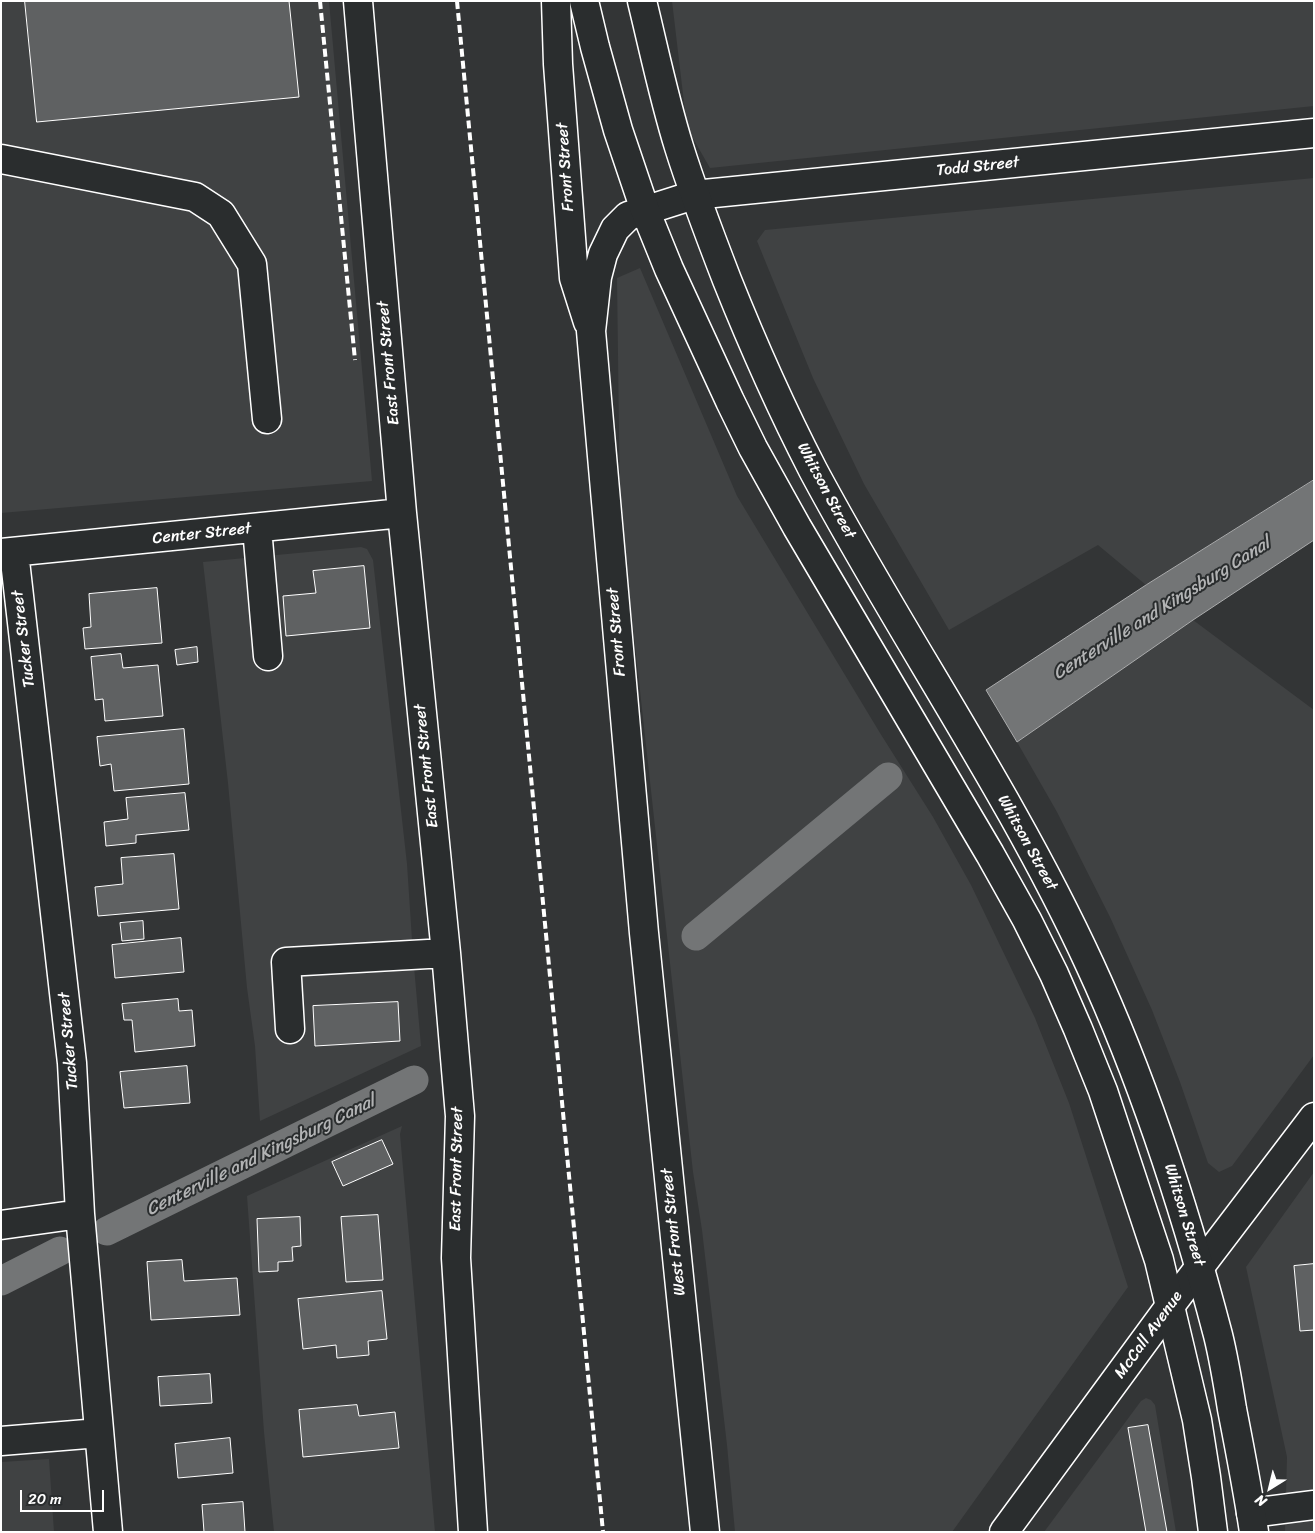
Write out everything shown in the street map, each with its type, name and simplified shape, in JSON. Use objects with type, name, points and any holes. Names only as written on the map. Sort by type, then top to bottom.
[{"type":"street","name":"East Front Street","points":[[358,1],[402,513],[446,953],[460,1116],[456,1258],[473,1532]]},
{"type":"street","name":"Front Street","points":[[556,1],[558,64],[574,278],[591,330]]},
{"type":"street","points":[[584,1],[618,130],[645,210],[702,342],[753,448],[1027,920],[1054,974],[1103,1091],[1151,1236],[1170,1306],[1196,1420],[1213,1532]]},
{"type":"street","name":"Whitson Street","points":[[642,1],[677,141],[694,195],[745,324],[779,402],[853,543],[1015,819],[1054,890],[1115,1021],[1162,1145],[1200,1266],[1219,1338],[1253,1522]]},
{"type":"street","name":"Todd Street","points":[[645,210],[694,195],[1314,134]]},
{"type":"street","points":[[1,159],[195,197],[221,214],[252,264],[267,419]]},
{"type":"street","name":"Front Street","points":[[644,933],[591,330],[597,277],[608,243],[621,222],[628,216],[645,210]]},
{"type":"street","name":"Center Street","points":[[8,552],[402,513]]},
{"type":"street","points":[[257,528],[268,656]]},
{"type":"street","name":"Tucker Street","points":[[8,552],[72,1064],[80,1214],[108,1532]]},
{"type":"street","name":"West Front Street","points":[[644,933],[705,1532]]},
{"type":"street","points":[[290,1028],[286,962],[446,953]]},
{"type":"street","name":"McCall Avenue","points":[[1004,1532],[1200,1266],[1312,1122]]},
{"type":"street","points":[[1,1225],[80,1214]]},
{"type":"street","points":[[1,1441],[99,1432]]},
{"type":"street","points":[[1253,1522],[1314,1505]]},
{"type":"shaded area","points":[[1,1],[329,1],[372,481],[1,513]]},
{"type":"shaded area","points":[[672,1],[1314,1],[1314,106],[710,168],[687,128]]},
{"type":"shaded area","points":[[1314,178],[1314,480],[1146,585],[1098,545],[949,630],[864,484],[813,378],[757,241],[765,230]]},
{"type":"shaded area","points":[[640,268],[737,496],[933,817],[971,885],[1035,1018],[1069,1103],[1128,1287],[952,1532],[735,1532],[727,1445],[702,1230],[693,1172],[620,509],[617,278]]},
{"type":"shaded area","points":[[361,547],[367,549],[373,560],[407,864],[421,1046],[260,1121],[255,1046],[247,988],[228,783],[203,562]]},
{"type":"shaded area","points":[[1193,620],[1314,710],[1314,1055],[1232,1166],[1219,1172],[1208,1163],[1180,1082],[1152,1010],[1110,917],[1057,812],[1017,742]]},
{"type":"shaded area","points":[[402,1126],[400,1134],[435,1532],[274,1532],[264,1432],[247,1196]]},
{"type":"shaded area","points":[[1314,1172],[1314,1532],[1285,1532],[1287,1457],[1246,1267]]},
{"type":"shaded area","points":[[1146,1398],[1155,1405],[1176,1532],[1044,1532],[1141,1401]]},
{"type":"shaded area","points":[[49,1459],[54,1532],[1,1532],[1,1462]]},
{"type":"water","points":[[1314,480],[1314,540],[1193,620],[1017,742],[986,690],[1146,585]]},
{"type":"building","points":[[25,1],[289,1],[299,97],[37,122]]},
{"type":"building","points":[[364,566],[370,628],[286,636],[283,596],[316,593],[313,571]]},
{"type":"building","points":[[157,588],[162,643],[85,649],[83,628],[91,627],[89,594]]},
{"type":"building","points":[[197,647],[198,662],[177,665],[175,650]]},
{"type":"building","points":[[121,654],[123,668],[158,665],[163,716],[105,721],[103,699],[95,700],[91,657]]},
{"type":"building","points":[[184,729],[189,784],[114,791],[111,764],[100,766],[97,737]]},
{"type":"building","points":[[185,793],[189,830],[136,835],[136,843],[106,846],[104,822],[128,819],[126,798]]},
{"type":"building","points":[[174,854],[179,909],[98,916],[95,887],[123,884],[121,858]]},
{"type":"building","points":[[143,921],[144,939],[122,941],[120,923]]},
{"type":"building","points":[[181,938],[184,972],[115,978],[112,945]]},
{"type":"building","points":[[178,999],[179,1011],[192,1010],[195,1046],[135,1052],[132,1020],[124,1020],[122,1004]]},
{"type":"building","points":[[398,1002],[400,1041],[315,1046],[313,1006]]},
{"type":"building","points":[[187,1066],[190,1103],[124,1108],[120,1072]]},
{"type":"building","points":[[382,1140],[393,1164],[343,1186],[332,1162]]},
{"type":"building","points":[[378,1215],[383,1280],[346,1282],[341,1217]]},
{"type":"building","points":[[300,1217],[301,1246],[292,1247],[293,1261],[278,1262],[278,1271],[259,1272],[257,1219]]},
{"type":"building","points":[[182,1260],[184,1281],[237,1278],[240,1315],[151,1320],[147,1262]]},
{"type":"building","points":[[1314,1264],[1314,1330],[1300,1331],[1294,1266]]},
{"type":"building","points":[[382,1291],[387,1339],[368,1341],[369,1355],[337,1358],[336,1345],[303,1349],[298,1299]]},
{"type":"building","points":[[210,1374],[212,1403],[160,1406],[158,1377]]},
{"type":"building","points":[[357,1405],[359,1416],[395,1412],[399,1448],[303,1457],[299,1410]]},
{"type":"building","points":[[1148,1425],[1167,1532],[1146,1532],[1128,1428]]},
{"type":"building","points":[[230,1438],[233,1473],[178,1478],[175,1444]]},
{"type":"building","points":[[243,1502],[245,1532],[204,1532],[202,1505]]},
{"type":"waterway","name":"Centerville and Kingsburg Canal","points":[[696,936],[888,777]]},
{"type":"waterway","name":"Centerville and Kingsburg Canal","points":[[107,1231],[414,1080]]},
{"type":"waterway","name":"Centerville and Kingsburg Canal","points":[[1,1281],[60,1251]]},
{"type":"railway","points":[[320,1],[355,360]]},
{"type":"railway","points":[[457,1],[603,1532]]}]
